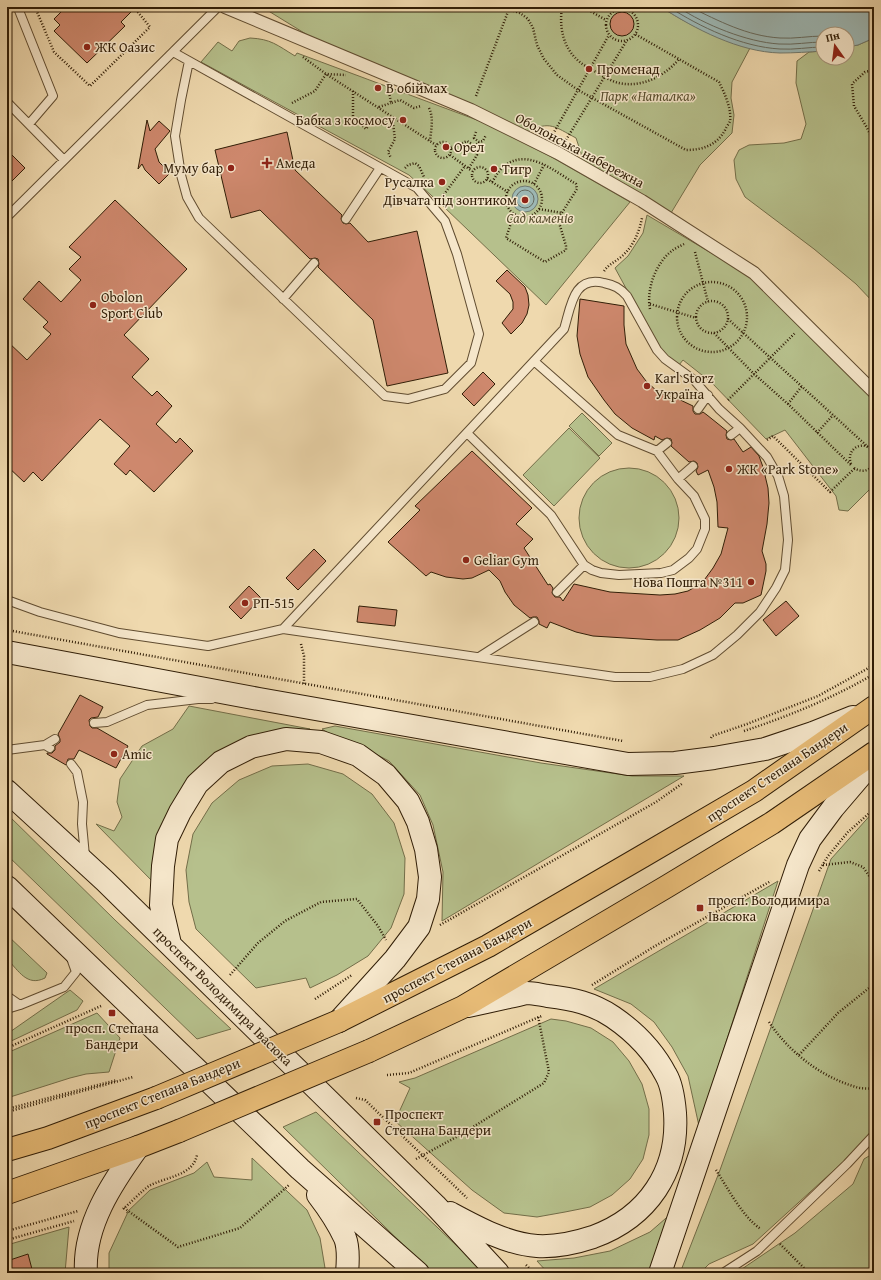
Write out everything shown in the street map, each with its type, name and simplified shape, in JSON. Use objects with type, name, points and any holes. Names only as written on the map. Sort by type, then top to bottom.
[{"type":"main road","points":[[7,652],[259,699],[628,764],[675,763],[707,750],[765,749],[813,733],[872,708]]},
{"type":"main road","name":"проспект Степана Бандери","points":[[7,1150],[48,1138],[156,1098],[339,1021],[488,946],[650,853],[754,791],[872,708]]},
{"type":"main road","points":[[170,944],[161,904],[163,866],[167,839],[180,812],[197,784],[221,762],[251,747],[286,739],[321,742],[358,755],[386,775],[408,801],[418,822],[426,849],[430,877],[428,898],[420,924],[395,959],[339,1021]]},
{"type":"main road","points":[[7,1193],[179,1131],[369,1051],[463,1007],[772,823],[874,753]]},
{"type":"main road","points":[[660,1273],[793,876],[810,839],[833,808],[874,760]]},
{"type":"main road","name":"проспект Володимира Івасюка","points":[[7,792],[86,863],[170,944],[435,1205]]},
{"type":"main road","points":[[9,891],[66,944],[295,1177],[327,1206],[345,1239],[348,1258],[347,1273]]},
{"type":"main road","points":[[435,1205],[483,1230],[527,1244],[546,1246],[576,1243],[607,1232],[630,1218],[648,1200],[664,1176],[672,1154],[675,1122],[674,1102],[667,1076],[651,1050],[623,1024],[603,1010],[580,1001],[528,993],[463,1007]]},
{"type":"main road","points":[[86,1273],[85,1259],[94,1223],[108,1191],[138,1147]]},
{"type":"main road","points":[[295,1177],[418,1273]]},
{"type":"main road","points":[[435,1205],[498,1273]]},
{"type":"street","name":"Оболонська набережна","points":[[225,7],[471,110],[551,150],[642,201],[693,238],[754,273],[874,392]]},
{"type":"lane","points":[[16,7],[18,8],[53,96],[29,124]]},
{"type":"lane","points":[[7,217],[218,7]]},
{"type":"lane","points":[[173,52],[190,61],[278,112],[417,188],[445,221],[457,254],[479,334],[471,363],[445,389],[408,399],[385,396],[198,218],[187,197],[180,175],[175,136],[190,61]]},
{"type":"lane","points":[[7,102],[64,160]]},
{"type":"lane","points":[[346,219],[380,168]]},
{"type":"lane","points":[[283,298],[314,263]]},
{"type":"lane","points":[[7,600],[40,612],[119,632],[208,646],[283,629],[615,677],[650,677],[683,669],[713,655],[737,635],[760,612],[776,588],[785,570],[788,540],[784,496],[778,476],[767,457],[740,428],[719,409],[694,380],[665,359],[657,350],[627,296],[615,286],[597,281],[588,282],[576,291],[564,329],[283,629]]},
{"type":"lane","points":[[467,433],[551,515],[584,565],[592,570],[601,573],[629,576],[661,573],[673,570],[689,558],[697,549],[705,529],[705,519],[694,496],[678,479],[658,451],[618,435],[534,361]]},
{"type":"lane","points":[[698,409],[708,395]]},
{"type":"lane","points":[[731,435],[740,428]]},
{"type":"lane","points":[[658,451],[667,444]]},
{"type":"lane","points":[[678,479],[693,466]]},
{"type":"lane","points":[[557,592],[584,565]]},
{"type":"lane","points":[[479,657],[534,622]]},
{"type":"lane","points":[[94,723],[107,722],[147,705],[198,699],[259,699]]},
{"type":"lane","points":[[7,750],[48,746],[55,739]]},
{"type":"lane","points":[[71,764],[77,772],[83,802],[82,824],[86,863]]},
{"type":"lane","points":[[7,1009],[64,987],[76,972],[66,944]]},
{"type":"lane","points":[[7,996],[20,1005]]},
{"type":"lane","points":[[723,1273],[757,1251],[848,1164],[874,1135]]},
{"type":"path","points":[[35,7],[54,52],[90,86],[150,27],[137,11],[141,7]]},
{"type":"path","points":[[502,7],[520,12],[528,19],[533,28],[537,45],[544,59],[557,75],[578,90],[686,150],[700,150],[711,145],[721,137],[730,122],[725,96],[719,82],[635,34]]},
{"type":"path","points":[[562,7],[561,25],[563,39],[571,52],[580,62],[604,77],[618,83],[632,84],[659,76],[672,67],[679,58]]},
{"type":"path","points":[[583,7],[606,20]]},
{"type":"path","points":[[570,134],[627,40],[635,34],[638,28],[636,17],[628,10],[623,8],[617,9],[608,15],[606,20],[606,30],[609,35],[617,40],[627,40]]},
{"type":"path","points":[[471,110],[509,9]]},
{"type":"path","points":[[557,127],[609,35]]},
{"type":"path","points":[[297,52],[326,74],[436,145]]},
{"type":"path","points":[[874,70],[865,72],[852,84],[854,106],[874,142]]},
{"type":"path","points":[[326,74],[349,75]]},
{"type":"path","points":[[278,112],[315,91],[326,74]]},
{"type":"path","points":[[388,87],[391,103]]},
{"type":"path","points":[[353,91],[353,117],[366,129],[374,118],[381,124],[389,122],[393,123]]},
{"type":"path","points":[[378,107],[400,100],[414,108],[422,105],[427,106],[430,109],[432,127],[430,141]]},
{"type":"path","points":[[394,160],[390,157],[388,152],[395,139],[393,123],[396,118]]},
{"type":"path","points":[[476,132],[474,138],[479,142]]},
{"type":"path","points":[[475,146],[479,142],[483,141],[486,135]]},
{"type":"path","points":[[437,193],[442,197],[477,155],[475,146],[467,141],[451,148]]},
{"type":"path","points":[[436,145],[442,142],[450,145],[450,155]]},
{"type":"path","points":[[436,145],[435,151],[438,157],[444,158],[450,155]]},
{"type":"path","points":[[534,184],[551,150]]},
{"type":"path","points":[[450,155],[472,171]]},
{"type":"path","points":[[492,182],[501,169],[515,160],[530,159],[544,165],[576,184],[577,189],[558,219],[566,250],[545,262],[506,238],[514,214]]},
{"type":"path","points":[[399,164],[405,168],[408,165],[415,163],[419,166],[424,178]]},
{"type":"path","points":[[472,171],[477,167],[483,167],[487,171],[487,179]]},
{"type":"path","points":[[472,171],[472,177],[476,182],[482,183],[487,179]]},
{"type":"path","points":[[487,179],[508,192]]},
{"type":"path","points":[[528,181],[534,184],[539,189],[542,196],[542,202],[539,209],[534,214],[528,216],[521,217],[514,214],[507,203],[510,188],[514,184],[521,182],[528,181]]},
{"type":"path","points":[[609,264],[621,257],[632,245],[640,228],[643,212],[642,201]]},
{"type":"path","points":[[539,209],[562,213]]},
{"type":"path","points":[[651,312],[649,304],[650,287],[661,261],[673,250],[693,238],[708,302]]},
{"type":"path","points":[[712,282],[724,284],[734,289],[742,297],[746,308],[746,326],[743,334],[729,348],[720,352],[707,352],[695,348],[686,341],[679,330],[677,319],[678,313],[679,305],[684,295],[692,288],[703,283],[712,282]]},
{"type":"path","points":[[708,302],[718,302],[728,314],[728,319],[724,328],[720,332],[714,333],[704,332],[697,324],[696,318],[696,314],[700,306],[708,302]]},
{"type":"path","points":[[649,304],[696,318]]},
{"type":"path","points":[[728,319],[871,449],[874,454]]},
{"type":"path","points":[[723,396],[728,401],[805,323]]},
{"type":"path","points":[[714,333],[754,374],[788,404],[854,468],[862,471],[870,468],[874,463]]},
{"type":"path","points":[[788,404],[802,386]]},
{"type":"path","points":[[817,433],[833,415]]},
{"type":"path","points":[[766,442],[772,436],[830,492],[854,468]]},
{"type":"path","points":[[851,465],[849,458],[853,450],[860,446],[868,447]]},
{"type":"path","points":[[871,449],[874,446]]},
{"type":"path","points":[[7,630],[630,742]]},
{"type":"path","points":[[299,632],[304,656],[305,684]]},
{"type":"path","points":[[420,924],[432,929],[448,921],[656,802],[695,774],[712,736],[748,724],[818,696],[874,665]]},
{"type":"path","points":[[737,734],[790,716],[874,674]]},
{"type":"path","points":[[299,686],[305,684]]},
{"type":"path","points":[[707,750],[716,739]]},
{"type":"path","points":[[580,1001],[587,987],[655,946],[780,876],[793,876],[802,881],[814,875],[820,870],[828,856],[848,832],[874,809]]},
{"type":"path","points":[[814,866],[850,862],[863,867],[874,883]]},
{"type":"path","points":[[230,975],[258,943],[285,921],[321,902],[357,899],[378,926],[387,942],[391,936]]},
{"type":"path","points":[[315,999],[358,972]]},
{"type":"path","points":[[799,1055],[838,1013],[874,984]]},
{"type":"path","points":[[7,1048],[102,1006]]},
{"type":"path","points":[[415,1159],[460,1135],[544,1083],[549,1072],[537,1013]]},
{"type":"path","points":[[386,1075],[409,1073],[539,1017],[546,1016]]},
{"type":"path","points":[[769,1022],[778,1036],[799,1055],[827,1076],[857,1088],[874,1089]]},
{"type":"path","points":[[7,1110],[133,1077]]},
{"type":"path","points":[[354,1098],[365,1100],[472,1204]]},
{"type":"path","points":[[716,1169],[732,1196],[753,1224],[772,1236],[809,1273]]},
{"type":"path","points":[[129,1212],[178,1247],[240,1228],[295,1177]]},
{"type":"path","points":[[7,1231],[82,1210]]},
{"type":"green space","name":"Парк «Наталка»","points":[[262,7],[661,7],[704,31],[750,48],[732,82],[731,98],[734,115],[732,133],[700,165],[671,213],[582,162],[581,153],[576,138],[563,131],[552,126],[541,126],[527,132],[327,47]]},
{"type":"green space","name":"Сад каменів","points":[[250,38],[269,41],[295,56],[297,53],[485,123],[548,155],[630,202],[546,305],[409,175],[201,62],[218,42],[232,51],[239,41]]},
{"type":"green space","points":[[874,38],[874,303],[856,284],[814,249],[745,197],[736,179],[734,160],[739,150],[749,145],[784,143],[801,139],[806,124],[796,83],[797,61],[809,52],[815,52],[815,66],[855,66],[855,46]]},
{"type":"green space","points":[[647,215],[752,277],[874,397],[874,485],[848,511],[839,510],[836,496],[785,430],[766,439],[712,383],[683,360],[679,365],[658,347],[615,268],[628,256],[643,233]]},
{"type":"green space","points":[[582,413],[612,443],[599,456],[569,426]]},
{"type":"green space","points":[[569,428],[600,458],[554,506],[523,475]]},
{"type":"green space","points":[[629,468],[648,471],[665,482],[676,499],[679,518],[676,537],[665,554],[648,565],[629,568],[610,565],[593,554],[582,537],[579,518],[582,499],[593,482],[610,471]]},
{"type":"green space","points":[[189,706],[310,729],[266,734],[197,773],[154,883],[96,824],[114,831],[122,817],[117,802],[120,779],[142,746],[173,729]]},
{"type":"green space","points":[[335,726],[541,763],[632,776],[684,776],[442,921],[443,872],[433,825],[420,795],[389,761],[350,741],[333,736],[322,729]]},
{"type":"green space","points":[[308,764],[343,774],[372,794],[394,823],[405,858],[404,894],[391,928],[368,956],[337,975],[310,988],[306,978],[256,988],[196,929],[189,902],[186,870],[193,834],[212,803],[239,780],[272,766]]},
{"type":"green space","points":[[874,811],[874,1129],[843,1162],[753,1244],[709,1264],[700,1273],[680,1273],[720,1170],[831,859]]},
{"type":"green space","points":[[7,814],[115,920],[231,1029],[197,1039],[7,855]]},
{"type":"green space","points":[[778,881],[699,1126],[688,1076],[672,1047],[654,1022],[631,1004],[594,989]]},
{"type":"green space","points":[[7,935],[47,973],[45,978],[33,981],[28,979],[7,959]]},
{"type":"green space","points":[[70,990],[83,1001],[77,1010],[7,1043],[7,1034]]},
{"type":"green space","points":[[97,1013],[120,1038],[109,1072],[86,1074],[70,1078],[7,1098],[7,1053]]},
{"type":"green space","points":[[551,1019],[566,1021],[591,1028],[613,1042],[629,1061],[642,1084],[649,1109],[649,1135],[643,1159],[630,1179],[612,1195],[590,1207],[537,1217],[504,1213],[472,1190],[395,1121],[410,1088],[399,1082],[415,1078]]},
{"type":"green space","points":[[316,1112],[485,1273],[432,1273],[283,1127]]},
{"type":"green space","points":[[874,1153],[874,1273],[736,1273],[795,1233],[853,1184],[864,1159]]},
{"type":"green space","points":[[252,1158],[307,1210],[320,1238],[325,1268],[324,1273],[109,1273],[109,1253],[128,1212],[126,1213],[150,1190],[194,1173],[207,1162],[214,1177],[252,1180]]},
{"type":"green space","points":[[673,1212],[652,1273],[548,1273],[537,1261],[574,1258],[610,1251],[650,1232]]},
{"type":"green space","points":[[69,1227],[65,1273],[7,1273],[7,1245]]},
{"type":"water","points":[[661,7],[874,7],[874,38],[855,46],[855,26],[815,26],[815,51],[785,53],[765,52],[733,44],[688,23]]},
{"type":"water","points":[[525,186],[534,190],[538,199],[534,208],[525,212],[516,208],[512,199],[516,190]]},
{"type":"building","name":"ЖК Оазис","points":[[66,7],[136,7],[121,22],[125,26],[87,63],[54,31],[60,25],[54,19]]},
{"type":"building","points":[[617,12],[627,12],[634,19],[634,29],[627,36],[617,36],[610,29],[610,19]]},
{"type":"building","points":[[147,120],[150,131],[159,121],[170,131],[155,149],[159,162],[170,173],[159,184],[145,170],[142,164],[138,169]]},
{"type":"building","points":[[287,132],[295,170],[342,215],[341,219],[343,223],[350,223],[368,242],[417,231],[448,373],[387,386],[373,320],[318,267],[318,259],[310,259],[260,210],[231,218],[215,150]]},
{"type":"building","points":[[7,150],[25,168],[7,186]]},
{"type":"building","points":[[115,200],[187,269],[124,335],[149,359],[132,377],[152,396],[157,391],[172,406],[156,424],[176,443],[180,438],[193,451],[154,492],[130,470],[126,475],[114,464],[130,446],[100,419],[42,481],[33,472],[24,482],[7,466],[7,341],[27,360],[51,334],[43,327],[48,322],[23,299],[39,281],[61,302],[81,280],[69,269],[81,257],[69,247]]},
{"type":"building","points":[[507,270],[525,287],[529,305],[527,314],[522,323],[511,334],[502,323],[513,309],[513,302],[510,294],[496,281]]},
{"type":"building","name":"ЖК «Park Stone»","points":[[580,299],[624,306],[626,344],[637,369],[646,381],[659,393],[674,397],[693,406],[693,411],[695,414],[700,414],[703,412],[727,431],[727,439],[734,439],[743,452],[751,447],[759,456],[763,467],[768,488],[769,503],[762,551],[766,564],[766,571],[761,595],[743,603],[735,603],[720,618],[700,630],[678,640],[593,636],[576,632],[550,622],[547,628],[539,624],[537,617],[530,618],[514,605],[505,592],[500,581],[489,570],[472,578],[463,579],[446,577],[431,572],[426,576],[388,542],[420,510],[415,506],[472,451],[532,508],[516,524],[533,539],[524,548],[548,585],[550,584],[553,588],[552,593],[555,597],[560,597],[563,601],[574,584],[610,592],[660,595],[688,591],[702,583],[721,554],[728,528],[718,527],[717,502],[708,470],[698,475],[696,471],[698,467],[697,463],[694,461],[689,462],[671,446],[671,439],[667,438],[662,440],[655,436],[654,440],[632,428],[615,414],[604,400],[588,377],[580,354],[577,336]]},
{"type":"building","points":[[483,372],[495,384],[474,406],[462,394]]},
{"type":"building","points":[[314,549],[326,561],[298,590],[286,578]]},
{"type":"building","name":"РП-515","points":[[249,586],[261,598],[241,619],[229,607]]},
{"type":"building","points":[[786,601],[799,616],[776,636],[763,620]]},
{"type":"building","points":[[359,606],[397,610],[395,626],[357,622]]},
{"type":"building","points":[[80,695],[103,707],[98,717],[91,718],[89,720],[90,726],[92,728],[97,728],[128,746],[116,768],[79,750],[74,759],[68,759],[66,765],[47,754],[52,753],[55,750],[55,746],[60,742],[58,734]]},
{"type":"building","points":[[28,1254],[33,1273],[7,1273],[7,1261]]},
{"type":"place","name":"ЖК Оазис","points":[[87,47]]},
{"type":"place","name":"Променад","points":[[589,69]]},
{"type":"place","name":"В обіймах","points":[[378,88]]},
{"type":"place","name":"Бабка з космосу","points":[[403,120]]},
{"type":"place","name":"Орел","points":[[446,147]]},
{"type":"place","name":"Амеда","points":[[267,163]]},
{"type":"place","name":"Муму бар","points":[[231,168]]},
{"type":"place","name":"Тигр","points":[[494,169]]},
{"type":"place","name":"Русалка","points":[[442,182]]},
{"type":"place","name":"Дівчата під зонтиком","points":[[525,200]]},
{"type":"place","name":"Obolon Sport Club","points":[[93,305]]},
{"type":"place","name":"Karl Storz Україна","points":[[647,386]]},
{"type":"place","name":"ЖК «Park Stone»","points":[[729,469]]},
{"type":"place","name":"Geliar Gym","points":[[466,560]]},
{"type":"place","name":"Нова Пошта №311","points":[[751,582]]},
{"type":"place","name":"РП-515","points":[[245,603]]},
{"type":"place","name":"Amic","points":[[114,754]]},
{"type":"place","name":"просп. Володимира Івасюка","points":[[700,908]]},
{"type":"place","name":"просп. Степана Бандери","points":[[112,1013]]},
{"type":"place","name":"Проспект Степана Бандери","points":[[377,1122]]}]
